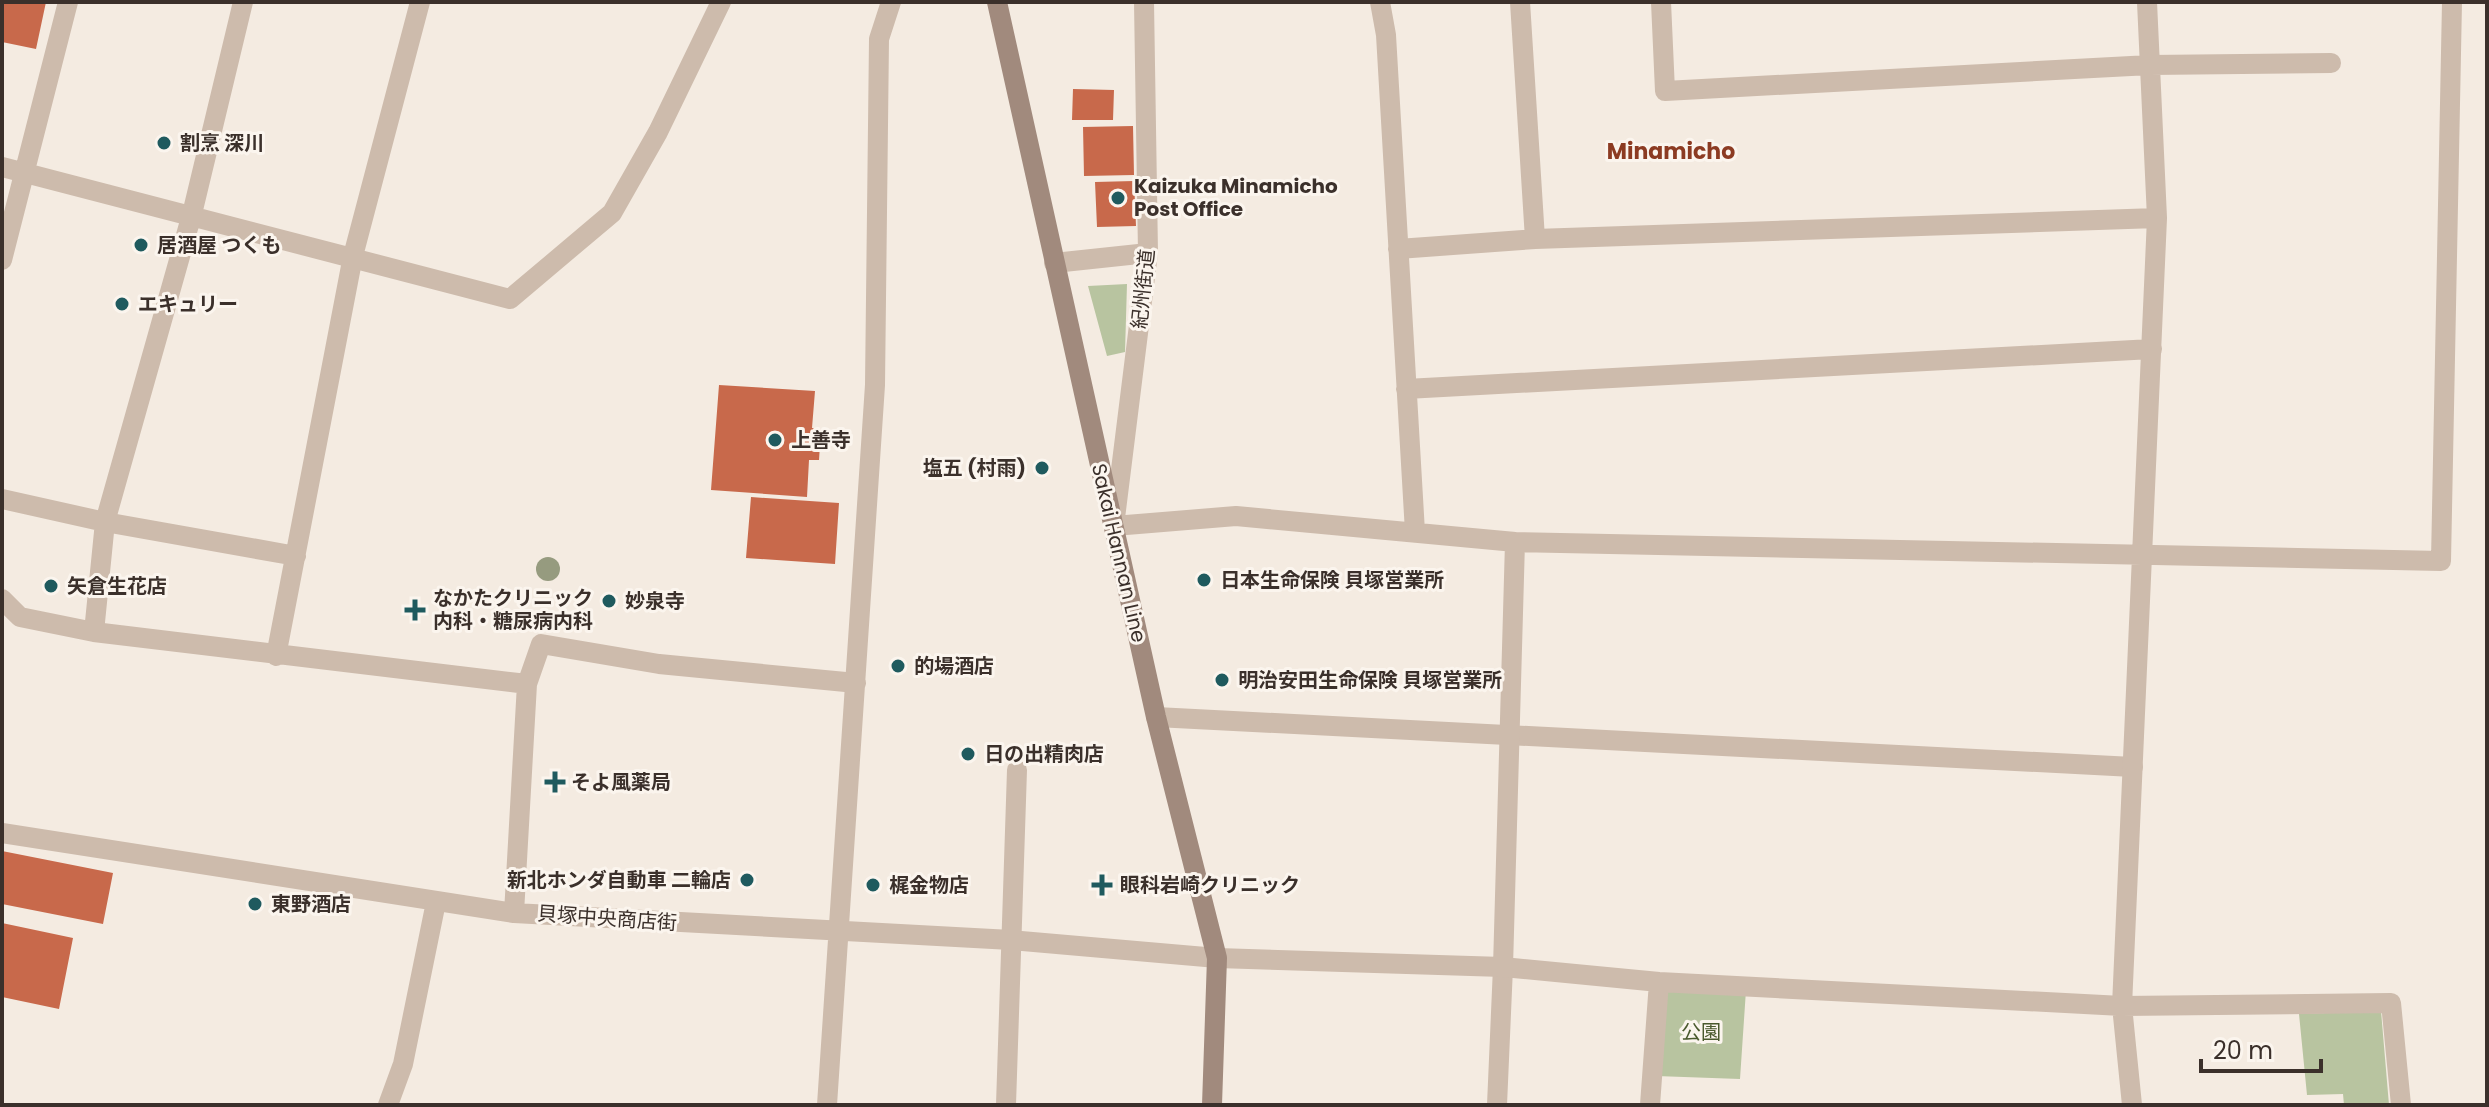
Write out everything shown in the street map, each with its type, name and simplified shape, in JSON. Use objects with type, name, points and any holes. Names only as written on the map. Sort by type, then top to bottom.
[{"type":"main road","name":"Sakai Hannan Line","points":[[997,2],[1156,717],[1217,958],[1212,1105]]},
{"type":"street","points":[[2,260],[68,2]]},
{"type":"street","points":[[94,632],[105,522],[192,214],[243,2]]},
{"type":"street","points":[[276,656],[353,256],[420,2]]},
{"type":"street","points":[[2,167],[510,299],[612,213],[658,132],[721,2]]},
{"type":"street","points":[[827,1105],[841,933],[875,385],[879,39],[891,2]]},
{"type":"street","name":"紀州街道","points":[[1114,526],[1148,253],[1144,2]]},
{"type":"street","points":[[1380,2],[1386,35],[1415,532]]},
{"type":"street","points":[[1520,2],[1535,239]]},
{"type":"street","points":[[1661,2],[1665,91],[2150,65],[2331,63]]},
{"type":"street","points":[[2132,1105],[2122,1006],[2157,218],[2147,2]]},
{"type":"street","points":[[1114,526],[1236,516],[1515,542],[2441,561],[2452,2]]},
{"type":"street","points":[[1398,249],[1535,239],[2157,218]]},
{"type":"street","points":[[1054,263],[1148,253]]},
{"type":"street","points":[[1406,389],[2152,349]]},
{"type":"street","points":[[2,499],[105,522],[296,556]]},
{"type":"street","points":[[1497,1105],[1515,542]]},
{"type":"street","points":[[2,599],[20,617],[94,632],[527,684]]},
{"type":"street","points":[[514,913],[527,684],[541,644],[659,664],[856,683]]},
{"type":"street","points":[[1156,717],[2133,767]]},
{"type":"street","points":[[1006,1105],[1017,770]]},
{"type":"street","name":"貝塚中央商店街","points":[[2,833],[514,913],[1011,940],[1217,958],[1503,967],[1659,982],[2122,1006],[2391,1003],[2401,1105]]},
{"type":"street","points":[[388,1105],[403,1064],[436,902]]},
{"type":"street","points":[[1650,1105],[1659,982]]},
{"type":"green space","points":[[1127,284],[1125,352],[1107,356],[1088,286]]},
{"type":"green space","name":"公園","points":[[1661,985],[1746,990],[1740,1079],[1656,1076]]},
{"type":"green space","points":[[2381,1011],[2389,1105],[2344,1105],[2343,1094],[2307,1095],[2299,1014]]},
{"type":"building","points":[[2,2],[46,2],[36,49],[2,42]]},
{"type":"building","points":[[1073,89],[1114,90],[1113,120],[1072,120]]},
{"type":"building","points":[[1133,126],[1134,175],[1084,176],[1083,127]]},
{"type":"building","points":[[1134,181],[1136,226],[1097,227],[1095,182]]},
{"type":"building","points":[[719,385],[815,391],[812,428],[821,429],[819,460],[809,460],[807,497],[711,490]]},
{"type":"building","points":[[751,497],[839,503],[835,564],[746,558]]},
{"type":"building","points":[[2,851],[113,873],[103,924],[2,904]]},
{"type":"building","points":[[2,923],[73,938],[59,1009],[2,997]]},
{"type":"place","name":"割烹 深川","points":[[164,143]]},
{"type":"place","name":"Kaizuka Minamicho Post Office","points":[[1118,198]]},
{"type":"place","name":"居酒屋 つくも","points":[[141,245]]},
{"type":"place","name":"エキュリー","points":[[122,304]]},
{"type":"place","name":"上善寺","points":[[775,440]]},
{"type":"place","name":"塩五 (村雨)","points":[[1042,468]]},
{"type":"place","name":"日本生命保険 貝塚営業所","points":[[1204,580]]},
{"type":"place","name":"矢倉生花店","points":[[51,586]]},
{"type":"place","name":"妙泉寺","points":[[609,601]]},
{"type":"place","name":"なかたクリニック 内科・糖尿病内科","points":[[415,610]]},
{"type":"place","name":"的場酒店","points":[[898,666]]},
{"type":"place","name":"明治安田生命保険 貝塚営業所","points":[[1222,680]]},
{"type":"place","name":"日の出精肉店","points":[[968,754]]},
{"type":"place","name":"そよ風薬局","points":[[555,782]]},
{"type":"place","name":"新北ホンダ自動車 二輪店","points":[[747,880]]},
{"type":"place","name":"梶金物店","points":[[873,885]]},
{"type":"place","name":"眼科岩崎クリニック","points":[[1102,885]]},
{"type":"place","name":"東野酒店","points":[[255,904]]},
{"type":"district","name":"Minamicho","points":[[1671,151]]}]
